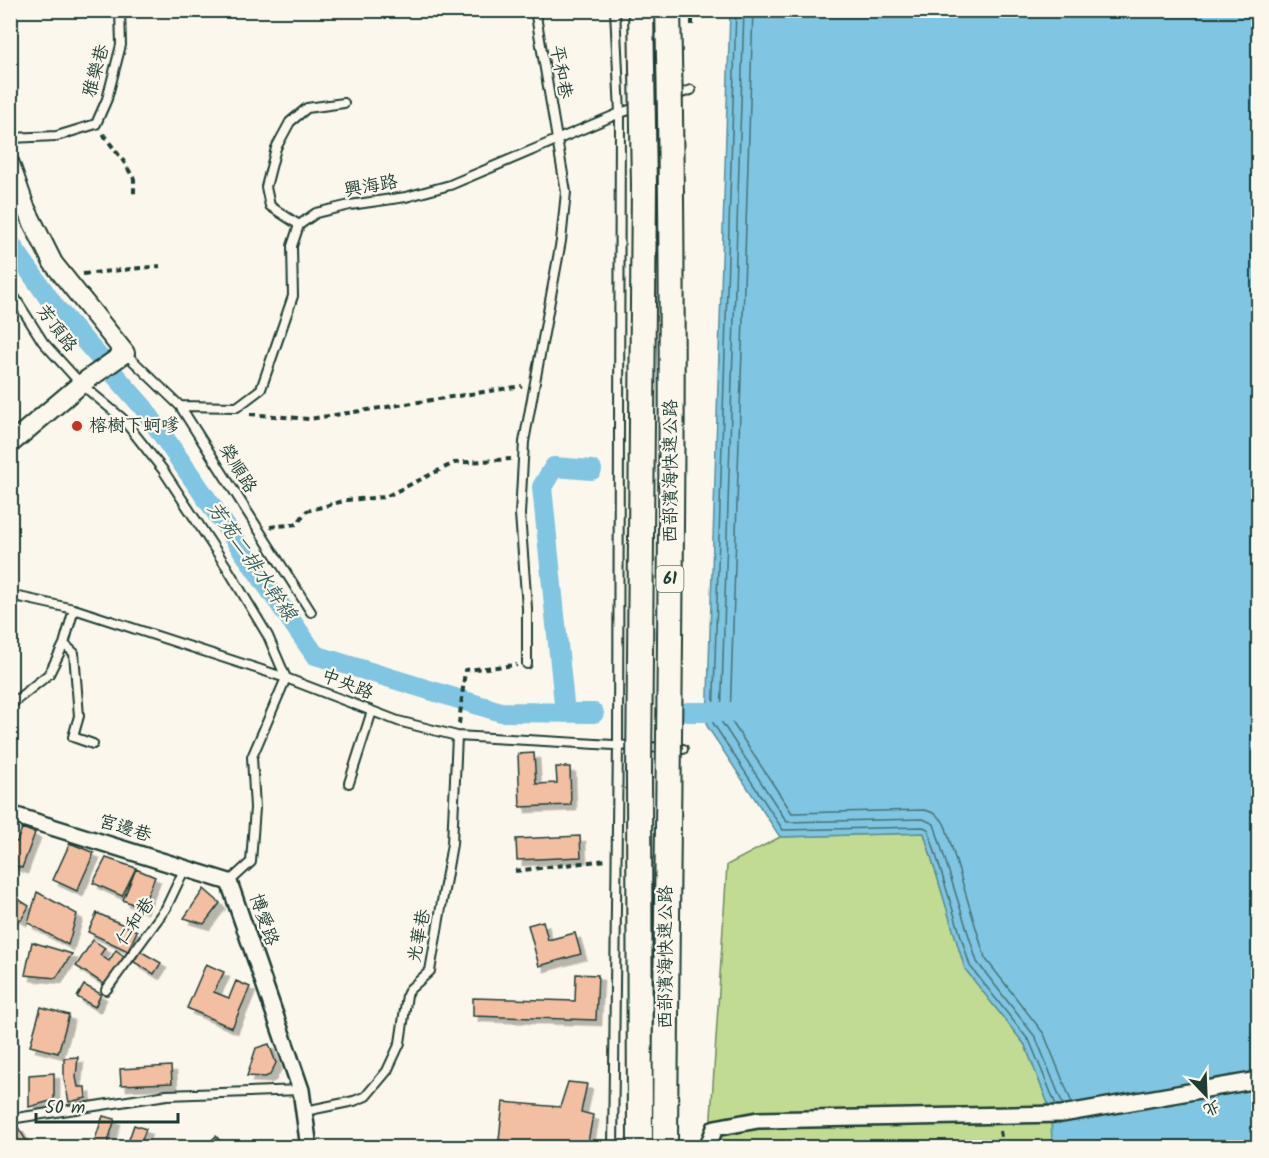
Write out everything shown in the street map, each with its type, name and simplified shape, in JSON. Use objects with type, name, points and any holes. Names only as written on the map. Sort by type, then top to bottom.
[{"type":"highway","name":"西部濱海快速公路","points":[[640,1148],[639,774],[644,196],[641,10]]},
{"type":"highway","name":"西部濱海快速公路","points":[[665,1148],[672,182],[668,10]]},
{"type":"street","points":[[10,164],[25,207],[53,263],[125,353],[81,384],[10,444]]},
{"type":"street","name":"宮邊巷","points":[[10,814],[229,882]]},
{"type":"street","name":"博愛路","points":[[229,882],[301,1090],[309,1148]]},
{"type":"street","points":[[707,1148],[715,1128],[758,1120],[1062,1114],[1258,1080]]},
{"type":"lane","name":"雅樂巷","points":[[10,138],[57,136],[96,124],[107,99],[121,45],[120,10]]},
{"type":"lane","name":"平和巷","points":[[527,664],[527,608],[520,513],[524,442],[561,241],[566,192],[535,10]]},
{"type":"lane","points":[[613,1148],[618,745],[620,113],[615,10]]},
{"type":"lane","name":"興海路","points":[[299,225],[316,213],[350,205],[406,197],[450,185],[556,138],[620,113],[692,90]]},
{"type":"lane","points":[[180,406],[237,407],[261,389],[293,296],[292,246],[299,225],[270,207],[266,187],[276,148],[290,122],[307,108],[344,103]]},
{"type":"lane","name":"芳頂路","points":[[10,290],[44,342],[81,384],[122,418],[163,470],[226,566],[268,636],[285,678]]},
{"type":"lane","name":"榮順路","points":[[125,353],[180,406],[311,612]]},
{"type":"lane","name":"中央路","points":[[10,596],[74,609],[285,678],[398,722],[458,735],[683,749]]},
{"type":"lane","points":[[10,705],[49,674],[64,644],[74,609]]},
{"type":"lane","points":[[64,644],[74,652],[76,669],[79,716],[73,737],[93,744]]},
{"type":"lane","name":"博愛路","points":[[229,882],[250,862],[255,808],[252,758],[285,678]]},
{"type":"lane","points":[[349,783],[372,711]]},
{"type":"lane","name":"光華巷","points":[[305,1111],[354,1101],[366,1096],[387,1071],[400,1043],[407,995],[410,989],[430,971],[452,844],[458,735]]},
{"type":"lane","name":"仁和巷","points":[[106,990],[166,908],[185,868]]},
{"type":"lane","points":[[10,1119],[168,1095],[301,1090]]},
{"type":"path","points":[[96,124],[134,179],[134,194]]},
{"type":"path","points":[[64,277],[160,266]]},
{"type":"path","points":[[237,407],[250,414],[309,419],[534,384]]},
{"type":"path","points":[[257,529],[297,524],[307,511],[347,500],[385,497],[454,463],[523,458]]},
{"type":"path","points":[[458,735],[465,670],[527,664]]},
{"type":"path","points":[[515,871],[616,859]]},
{"type":"green space","points":[[924,833],[965,969],[1025,1045],[1051,1111],[1052,1147],[709,1148],[727,865],[780,837]]},
{"type":"water","points":[[730,11],[1258,11],[1258,1147],[1052,1147],[1051,1111],[1025,1045],[965,969],[924,833],[780,837],[707,726]]},
{"type":"building","points":[[534,753],[536,784],[557,783],[556,767],[570,767],[571,805],[520,807],[518,754]]},
{"type":"building","points":[[22,828],[35,833],[22,868],[10,864],[10,840],[17,842]]},
{"type":"building","points":[[580,836],[581,857],[517,860],[516,839]]},
{"type":"building","points":[[70,843],[94,853],[77,891],[53,880]]},
{"type":"building","points":[[106,858],[136,868],[122,896],[93,883]]},
{"type":"building","points":[[136,869],[155,877],[142,908],[123,900]]},
{"type":"building","points":[[204,889],[220,903],[204,924],[184,918]]},
{"type":"building","points":[[37,892],[77,914],[68,945],[28,923]]},
{"type":"building","points":[[10,894],[29,906],[21,920],[10,914]]},
{"type":"building","points":[[97,913],[137,931],[128,951],[88,932]]},
{"type":"building","points":[[543,921],[548,940],[575,933],[581,954],[539,966],[528,925]]},
{"type":"building","points":[[93,940],[105,948],[100,955],[109,961],[116,950],[125,957],[107,986],[76,966]]},
{"type":"building","points":[[32,942],[72,954],[56,978],[25,975]]},
{"type":"building","points":[[140,951],[161,963],[154,974],[134,962]]},
{"type":"building","points":[[206,964],[224,972],[214,992],[229,998],[236,981],[250,987],[232,1028],[187,1008]]},
{"type":"building","points":[[576,974],[598,975],[596,1020],[473,1016],[473,998],[575,1001]]},
{"type":"building","points":[[84,985],[101,994],[95,1007],[77,997]]},
{"type":"building","points":[[41,1007],[69,1015],[58,1053],[30,1046]]},
{"type":"building","points":[[269,1044],[276,1063],[270,1075],[247,1076],[256,1048]]},
{"type":"building","points":[[78,1057],[76,1077],[78,1087],[85,1087],[86,1098],[69,1102],[64,1079],[64,1058]]},
{"type":"building","points":[[171,1066],[172,1083],[121,1085],[120,1069]]},
{"type":"building","points":[[54,1073],[54,1100],[29,1107],[29,1075]]},
{"type":"building","points":[[568,1082],[587,1084],[581,1112],[593,1115],[587,1148],[544,1148],[499,1140],[503,1102],[560,1107]]},
{"type":"building","points":[[103,1116],[115,1119],[106,1148],[92,1148]]},
{"type":"building","points":[[134,1125],[146,1129],[139,1148],[126,1148]]},
{"type":"building","points":[[17,1126],[31,1148],[10,1148],[10,1130]]},
{"type":"building","points":[[216,1136],[226,1148],[203,1148]]},
{"type":"waterway","name":"芳苑二排水幹線","points":[[10,243],[55,307],[143,407],[315,655],[501,712],[594,713]]},
{"type":"waterway","points":[[565,713],[542,487],[554,467],[592,470]]},
{"type":"waterway","points":[[687,712],[732,712]]},
{"type":"place","name":"榕樹下蚵嗲","points":[[77,426]]}]
